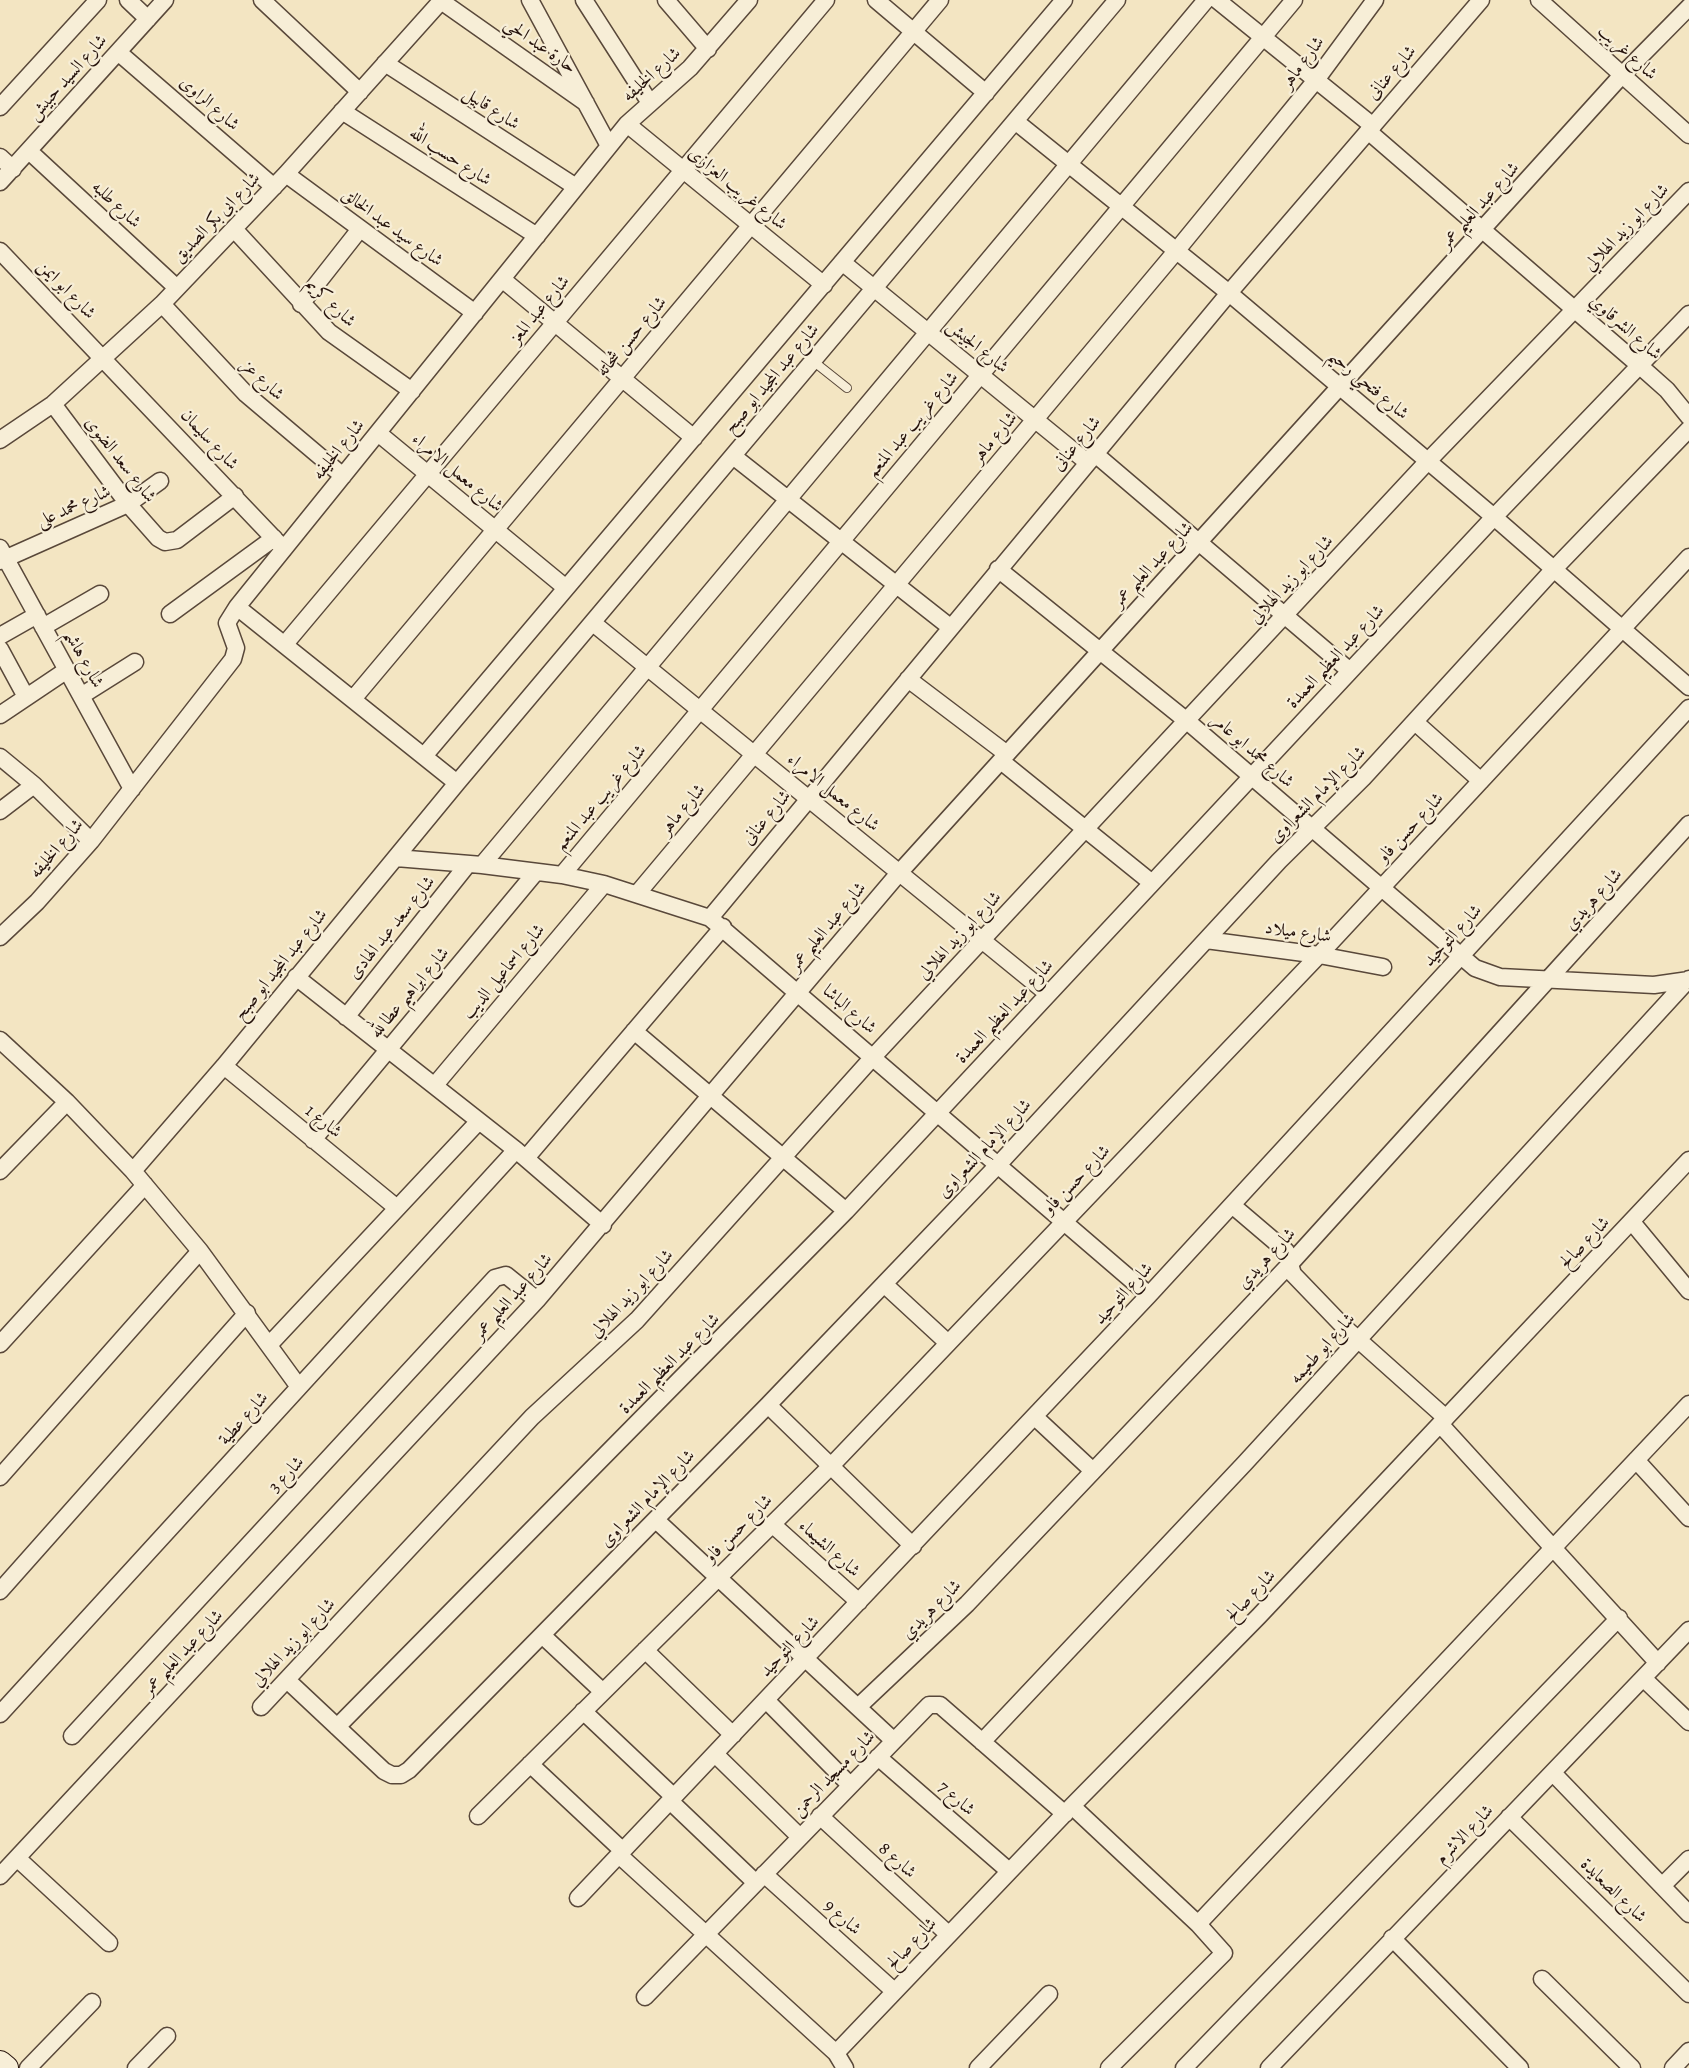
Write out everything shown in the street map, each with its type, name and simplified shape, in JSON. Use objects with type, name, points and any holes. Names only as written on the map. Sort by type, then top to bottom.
[{"type":"main road","points":[[0,2063],[6,2068]]},
{"type":"street","points":[[0,107],[98,0]]},
{"type":"street","points":[[128,0],[148,19]]},
{"type":"street","name":"شارع السيد حبيش","points":[[0,182],[165,0]]},
{"type":"street","points":[[262,0],[360,92]]},
{"type":"street","name":"شارع ابى بكر الصديق","points":[[0,440],[53,404],[162,304],[280,180],[442,0]]},
{"type":"street","name":"حارة عبد الحي","points":[[442,0],[586,103]]},
{"type":"street","points":[[530,0],[609,146]]},
{"type":"street","points":[[584,0],[650,103]]},
{"type":"street","points":[[666,0],[708,49]]},
{"type":"street","name":"شارع الخليفه","points":[[2,930],[91,841],[233,659],[236,648],[226,623],[279,544],[343,476],[627,124],[708,49],[749,0]]},
{"type":"street","name":"شارع عبد المعز","points":[[285,645],[826,0]]},
{"type":"street","points":[[876,0],[986,93]]},
{"type":"street","name":"شارع حسن شحاته","points":[[353,699],[940,0]]},
{"type":"street","name":"شارع عبد المجيد ابو صبح","points":[[424,756],[1064,0]]},
{"type":"street","name":"شارع عبد المجيد ابو صبح","points":[[133,1171],[224,1066],[592,623],[1117,0]]},
{"type":"street","name":"شارع سعد عبد الهادى","points":[[346,1017],[475,864],[647,668],[1206,0]]},
{"type":"street","name":"شارع الشرقاوي","points":[[1216,0],[1316,80],[1667,390],[1689,417]]},
{"type":"street","name":"شارع غريب عبد المنعم","points":[[562,875],[1294,0]]},
{"type":"street","name":"شارع ماهر","points":[[637,894],[1177,250],[1316,80],[1375,0]]},
{"type":"street","name":"شارع عنانى","points":[[521,1154],[634,1031],[808,798],[1229,293],[1481,0]]},
{"type":"street","name":"شارع غريب","points":[[1539,0],[1689,135]]},
{"type":"street","name":"شارع عبد العليم عمر","points":[[0,1876],[537,1300],[603,1225],[899,873],[1100,649],[1200,543],[1485,230],[1622,75],[1689,7]]},
{"type":"street","name":"شارع الراوى","points":[[118,52],[280,180]]},
{"type":"street","name":"شارع قابيل","points":[[385,63],[576,186]]},
{"type":"street","name":"شارع حسب الله","points":[[342,111],[537,236]]},
{"type":"street","name":"شارع فتحي رحيم","points":[[1015,121],[1229,293],[1494,517],[1689,687]]},
{"type":"street","name":"شارع غريب العزازى","points":[[627,124],[824,285]]},
{"type":"street","name":"شارع طلبه","points":[[29,151],[177,288]]},
{"type":"street","points":[[0,157],[13,169]]},
{"type":"street","name":"شارع سيد عبد الخالق","points":[[280,180],[360,229],[475,313]]},
{"type":"street","name":"شارع ابو زيد الهلالي","points":[[261,1707],[532,1417],[637,1320],[873,1057],[1428,461],[1689,191]]},
{"type":"street","name":"شارع كريم","points":[[234,229],[329,332],[412,391]]},
{"type":"street","points":[[301,304],[360,229]]},
{"type":"street","name":"شارع ابو ايمن","points":[[0,250],[105,358]]},
{"type":"street","name":"شارع الجيش","points":[[843,262],[1036,420],[1091,458],[1200,543],[1350,671]]},
{"type":"street","points":[[502,279],[694,438]]},
{"type":"street","name":"شارع عز","points":[[162,304],[246,394],[343,476]]},
{"type":"street","name":"شارع عبد العظيم العمدة","points":[[337,1727],[846,1211],[1494,517],[1689,314]]},
{"type":"street","name":"شارع سليمان","points":[[105,358],[279,544]]},
{"type":"street","name":"شارع سعد الضوى","points":[[53,404],[128,504],[158,538],[172,543],[235,496]]},
{"type":"street","name":"شارع الإمام الشعراوى","points":[[287,1680],[384,1771],[392,1775],[401,1775],[409,1770],[768,1405],[998,1165],[1206,940],[1415,722],[1554,569],[1689,429]]},
{"type":"street","name":"شارع معمل الامراء","points":[[378,433],[566,588]]},
{"type":"street","points":[[733,456],[950,627]]},
{"type":"street","name":"شارع محمد على","points":[[2,556],[128,504],[160,481]]},
{"type":"street","points":[[171,614],[279,544]]},
{"type":"street","name":"شارع هاشم","points":[[2,556],[132,789]]},
{"type":"street","name":"شارع حسن فاو","points":[[478,1816],[831,1466],[1319,955],[1689,557]]},
{"type":"street","name":"شارع محمد ابو عامر","points":[[998,569],[1187,721],[1475,968],[1491,975],[1654,985],[1689,980]]},
{"type":"street","points":[[0,636],[100,594]]},
{"type":"street","points":[[237,607],[458,783]]},
{"type":"street","name":"شارع معمل الامراء","points":[[592,623],[1048,994]]},
{"type":"street","points":[[0,649],[27,697]]},
{"type":"street","points":[[81,696],[135,662]]},
{"type":"street","points":[[0,715],[67,670]]},
{"type":"street","points":[[908,678],[1004,757],[1086,830],[1152,883]]},
{"type":"street","name":"شارع التوحيد","points":[[578,1898],[914,1546],[1149,1295],[1689,708]]},
{"type":"street","points":[[1415,722],[1481,781]]},
{"type":"street","points":[[0,757],[34,785],[91,841]]},
{"type":"street","points":[[0,811],[34,785]]},
{"type":"street","name":"شارع هريدي","points":[[858,1707],[959,1612],[1290,1264],[1689,824]]},
{"type":"street","name":"شارع الباشا","points":[[396,858],[475,864],[562,875],[637,894],[716,922],[1149,1295]]},
{"type":"street","name":"شارع ابراهيم عطا لله","points":[[313,1140],[536,872]]},
{"type":"street","name":"شارع اسماعيل الديب","points":[[435,1085],[604,884]]},
{"type":"street","name":"شارع ميلاد","points":[[1206,940],[1319,955],[1383,967]]},
{"type":"street","points":[[296,977],[521,1154],[603,1225]]},
{"type":"street","name":"شارع ابو طعيمه","points":[[982,1742],[1689,980]]},
{"type":"street","points":[[634,1031],[846,1211]]},
{"type":"street","points":[[0,1040],[67,1102],[133,1171],[200,1251],[299,1387]]},
{"type":"street","name":"شارع 1","points":[[224,1066],[397,1208]]},
{"type":"street","points":[[0,1172],[67,1102]]},
{"type":"street","points":[[269,1345],[479,1121]]},
{"type":"street","name":"شارع عطية","points":[[0,1714],[299,1387],[521,1154]]},
{"type":"street","name":"شارع صالح","points":[[836,2053],[948,1934],[1259,1616],[1689,1160]]},
{"type":"street","points":[[0,1344],[145,1185]]},
{"type":"street","points":[[1232,1205],[1286,1251],[1296,1277],[1357,1340],[1443,1421],[1658,1663]]},
{"type":"street","points":[[1632,1222],[1689,1291]]},
{"type":"street","points":[[0,1477],[200,1251]]},
{"type":"street","name":"شارع 3","points":[[72,1736],[495,1278],[506,1275],[537,1300]]},
{"type":"street","points":[[884,1284],[948,1344]]},
{"type":"street","points":[[0,1591],[247,1313]]},
{"type":"street","points":[[768,1405],[914,1546]]},
{"type":"street","points":[[1198,1924],[1688,1406]]},
{"type":"street","points":[[1035,1417],[1093,1471]]},
{"type":"street","points":[[1636,1460],[1689,1518]]},
{"type":"street","points":[[656,1520],[893,1740]]},
{"type":"street","name":"شارع الشيماء","points":[[772,1524],[859,1602]]},
{"type":"street","points":[[1184,2068],[1618,1618]]},
{"type":"street","name":"شارع الاشرم","points":[[1269,2068],[1689,1630]]},
{"type":"street","points":[[542,1635],[603,1692]]},
{"type":"street","points":[[645,1650],[733,1735]]},
{"type":"street","points":[[1643,1678],[1689,1722]]},
{"type":"street","points":[[766,1700],[850,1785]]},
{"type":"street","name":"شارع مسجد الرحمن","points":[[645,1997],[925,1707],[935,1704],[1069,1810],[1198,1924],[1224,1953],[1109,2068]]},
{"type":"street","name":"شارع 9","points":[[583,1711],[672,1799],[760,1879],[894,1991]]},
{"type":"street","points":[[715,1754],[800,1837]]},
{"type":"street","name":"شارع 7","points":[[878,1757],[1009,1871]]},
{"type":"street","points":[[530,1764],[706,1934],[836,2053],[845,2068]]},
{"type":"street","points":[[1553,1773],[1689,1914]]},
{"type":"street","name":"شارع 8","points":[[820,1816],[948,1934]]},
{"type":"street","name":"شارع الصعايدة","points":[[1509,1817],[1689,1994]]},
{"type":"street","points":[[17,1858],[109,1943]]},
{"type":"street","points":[[1662,1886],[1689,1860]]},
{"type":"street","points":[[1392,1938],[1520,2068]]},
{"type":"street","points":[[1542,1979],[1632,2068]]},
{"type":"street","points":[[978,2068],[1049,1994]]},
{"type":"street","points":[[28,2068],[92,2002]]},
{"type":"street","points":[[136,2068],[167,2036]]},
{"type":"street","points":[[1673,2068],[1689,2051]]},
{"type":"lane","points":[[813,361],[847,388]]}]
